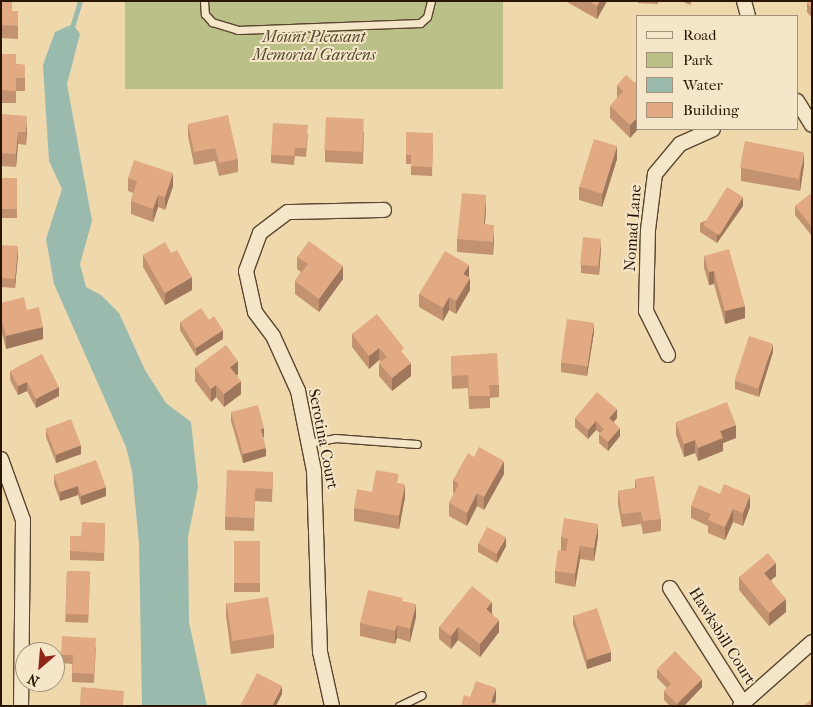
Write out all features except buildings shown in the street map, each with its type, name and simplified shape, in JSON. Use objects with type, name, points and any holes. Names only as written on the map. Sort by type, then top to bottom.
[{"type":"street","points":[[744,1],[748,15]]},
{"type":"street","points":[[798,103],[812,125]]},
{"type":"street","name":"Nomad Lane","points":[[668,355],[646,311],[648,230],[656,174],[680,144],[711,130]]},
{"type":"street","name":"Serotina Court","points":[[332,706],[320,652],[317,497],[298,392],[273,336],[255,312],[246,271],[260,233],[288,212],[384,210]]},
{"type":"street","points":[[1,459],[23,520],[21,706]]},
{"type":"street","name":"Hawksbill Court","points":[[670,588],[742,704]]},
{"type":"street","points":[[742,704],[812,642]]},
{"type":"lane","points":[[204,1],[205,14],[212,22],[238,30],[420,23],[427,17],[431,1]]},
{"type":"lane","points":[[308,443],[335,438],[417,444]]},
{"type":"lane","points":[[399,706],[422,695]]},
{"type":"green space","name":"Mount Pleasant Memorial Gardens","points":[[125,1],[503,1],[503,89],[125,89]]},
{"type":"water","points":[[73,24],[80,34],[67,84],[92,221],[80,264],[86,287],[101,295],[119,313],[145,370],[166,403],[191,422],[198,487],[188,537],[189,622],[207,706],[142,706],[139,544],[132,471],[126,447],[54,284],[46,239],[62,189],[49,161],[43,65],[55,32]]},
{"type":"waterway","points":[[73,24],[80,1]]}]
